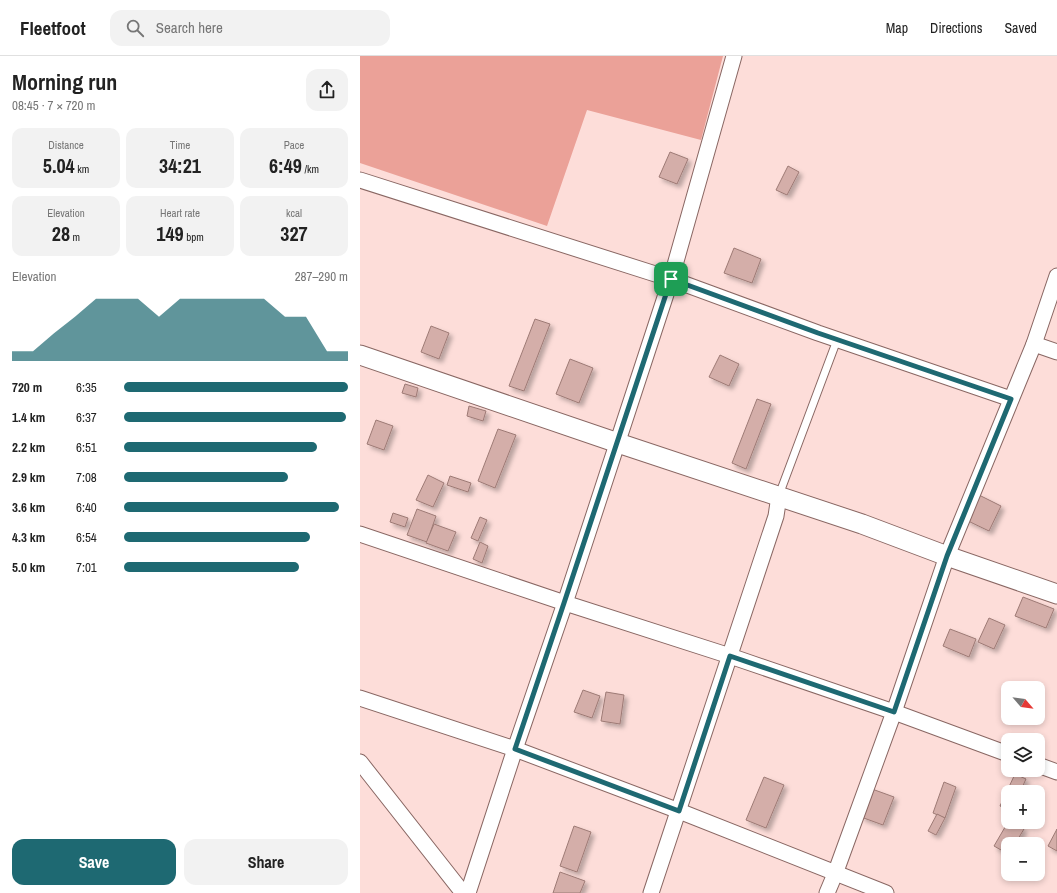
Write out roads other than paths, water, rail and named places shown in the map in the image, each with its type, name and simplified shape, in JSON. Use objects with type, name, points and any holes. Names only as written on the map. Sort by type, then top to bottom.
[{"type":"street","points":[[468,893],[671,279],[734,56]]},
{"type":"street","points":[[361,183],[671,279],[837,340],[1011,399]]},
{"type":"street","points":[[827,893],[894,712],[947,556],[1034,344],[1057,276]]},
{"type":"street","points":[[1034,344],[1057,352]]},
{"type":"street","points":[[360,355],[862,524],[947,556],[1057,594]]},
{"type":"street","points":[[651,893],[776,516],[779,496]]},
{"type":"street","points":[[360,534],[564,603],[730,656],[894,712],[1001,751]]},
{"type":"street","points":[[360,698],[515,749],[679,811],[886,893]]},
{"type":"street","points":[[360,762],[463,893]]},
{"type":"street","points":[[1045,768],[1057,772]]},
{"type":"lane","points":[[779,496],[837,340]]}]
